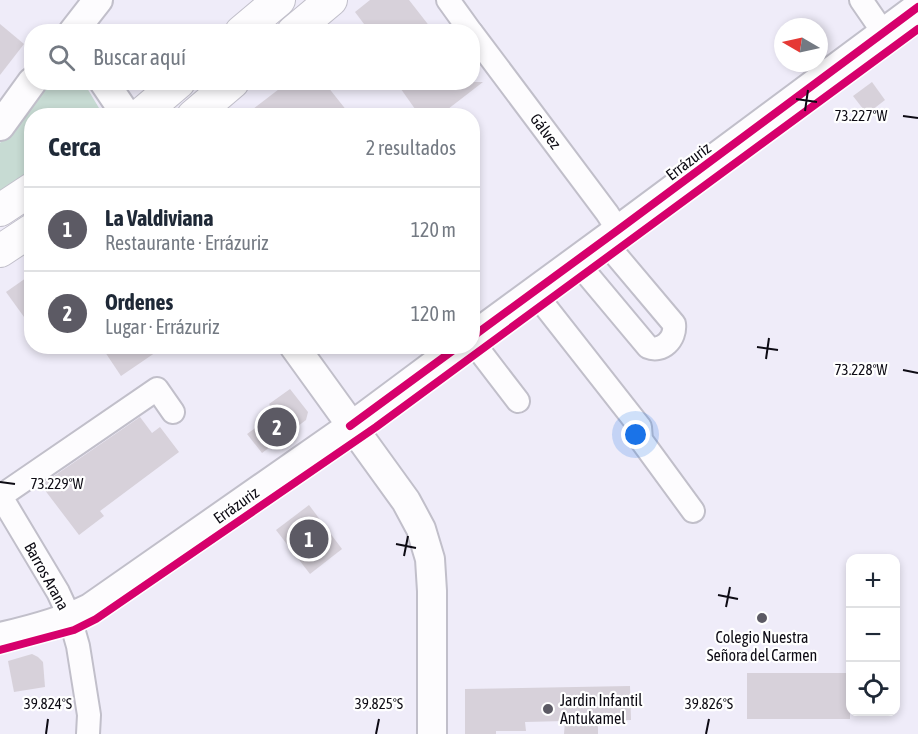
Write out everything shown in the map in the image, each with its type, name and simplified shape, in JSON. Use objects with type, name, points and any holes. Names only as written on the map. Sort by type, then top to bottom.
[{"type":"highway","points":[[250,24],[279,0]]},
{"type":"highway","points":[[302,24],[331,0]]},
{"type":"highway","points":[[148,108],[170,90]]},
{"type":"highway","points":[[202,108],[224,90]]},
{"type":"highway","points":[[0,210],[24,194]]},
{"type":"highway","points":[[0,251],[24,235]]},
{"type":"main road","name":"Errázuriz","points":[[480,331],[918,7]]},
{"type":"main road","points":[[81,24],[93,13]]},
{"type":"main road","points":[[0,126],[26,90]]},
{"type":"main road","points":[[109,90],[122,108]]},
{"type":"main road","points":[[300,354],[406,501],[421,529],[430,560],[432,591],[432,734]]},
{"type":"main road","name":"Errázuriz","points":[[0,638],[70,618],[90,608],[350,426],[448,354]]},
{"type":"street","name":"Gálvez","points":[[448,0],[466,24]]},
{"type":"street","points":[[861,0],[883,32]]},
{"type":"street","name":"Gálvez","points":[[480,43],[607,213],[611,236],[674,324],[673,338],[661,347],[653,349],[648,347],[576,261]]},
{"type":"street","points":[[534,292],[640,427],[641,440],[693,511]]},
{"type":"street","points":[[480,351],[518,400]]},
{"type":"street","points":[[0,496],[157,389],[173,412]]},
{"type":"street","name":"Barros Arana","points":[[0,496],[58,592],[70,618],[78,646],[89,716],[88,734]]},
{"type":"green space","points":[[41,90],[88,90],[99,108],[27,108]]},
{"type":"green space","points":[[24,112],[24,177],[0,195],[0,143]]},
{"type":"building","points":[[370,0],[409,0],[428,24],[364,24],[355,12]]},
{"type":"building","points":[[0,24],[24,44],[0,75]]},
{"type":"building","points":[[872,82],[885,100],[867,114],[853,96]]},
{"type":"building","points":[[278,90],[330,90],[345,108],[254,108]]},
{"type":"building","points":[[402,90],[473,90],[449,108],[414,108]]},
{"type":"building","points":[[24,279],[24,317],[6,292]]},
{"type":"building","points":[[106,354],[153,354],[121,376]]},
{"type":"building","points":[[290,389],[308,412],[306,420],[262,453],[247,434],[276,413],[269,404]]},
{"type":"building","points":[[140,417],[152,433],[160,427],[179,452],[100,511],[104,516],[79,535],[41,485]]},
{"type":"building","points":[[309,505],[342,549],[310,574],[276,530]]},
{"type":"building","points":[[32,654],[43,662],[45,687],[14,692],[8,661]]},
{"type":"building","points":[[747,673],[846,673],[846,716],[850,716],[850,719],[747,719]]},
{"type":"building","name":"Jardin Infantil Antukamel","points":[[630,686],[631,720],[598,721],[598,734],[564,734],[565,721],[525,722],[526,731],[465,734],[465,689]]},
{"type":"cycle path","points":[[480,331],[918,7]]},
{"type":"cycle path","points":[[480,351],[918,29]]},
{"type":"cycle path","points":[[350,426],[448,354]]},
{"type":"cycle path","points":[[0,650],[74,630],[96,619],[376,427],[475,354]]},
{"type":"place","name":"Ordenes","points":[[277,427]]},
{"type":"place","name":"La Valdiviana","points":[[309,539]]},
{"type":"place","name":"Colegio Nuestra Señora del Carmen","points":[[762,618]]},
{"type":"place","name":"Jardin Infantil Antukamel","points":[[548,709]]}]
